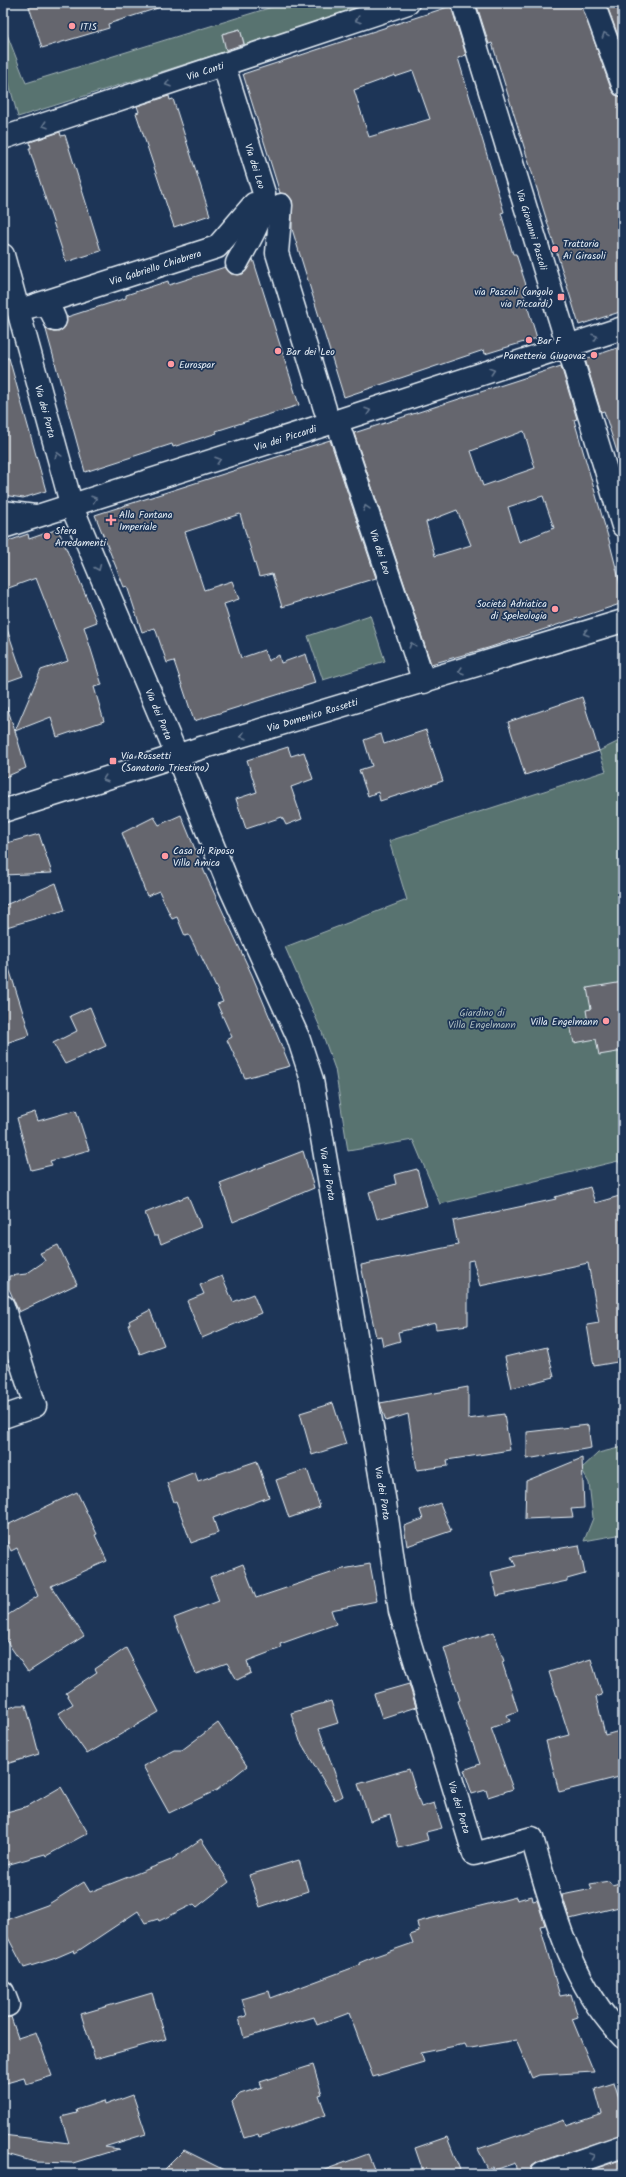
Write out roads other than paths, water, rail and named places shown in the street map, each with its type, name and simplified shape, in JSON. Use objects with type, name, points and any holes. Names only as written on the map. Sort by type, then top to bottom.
[{"type":"street","name":"Via Conti","points":[[3,138],[224,66],[408,3]]},
{"type":"street","name":"Via Giovanni Pascoli","points":[[463,3],[623,526]]},
{"type":"street","points":[[593,3],[623,85]]},
{"type":"street","name":"Via dei Leo","points":[[224,66],[264,193],[264,205],[261,217],[237,263]]},
{"type":"street","name":"Via Gabriello Chiabrera","points":[[18,310],[217,247],[254,204]]},
{"type":"street","name":"Via dei Leo","points":[[281,205],[277,253],[331,415],[424,682]]},
{"type":"street","name":"Via dei Porta","points":[[3,255],[72,506],[177,756],[228,883],[298,1037],[312,1080],[385,1503],[400,1611],[474,1854],[532,1838],[556,1921],[572,1958],[602,2014],[623,2037]]},
{"type":"street","points":[[39,304],[50,310],[55,320]]},
{"type":"street","name":"Via dei Piccardi","points":[[3,527],[35,516],[72,506],[331,415],[568,346],[623,328]]},
{"type":"street","points":[[3,512],[35,516]]},
{"type":"street","name":"Via Domenico Rossetti","points":[[3,811],[177,756],[623,621]]},
{"type":"street","points":[[3,1306],[36,1406],[3,1417]]},
{"type":"street","points":[[3,1992],[8,2005],[3,2006]]},
{"type":"street","points":[[542,2174],[623,2146]]},
{"type":"place","name":"ITIS","points":[[72,26]]},
{"type":"place","name":"Trattoria Ai Girasoli","points":[[555,249]]},
{"type":"place","name":"via Pascoli (angolo via Piccardi)","points":[[561,297]]},
{"type":"place","name":"Bar F","points":[[529,340]]},
{"type":"place","name":"Bar dei Leo","points":[[278,351]]},
{"type":"place","name":"Panetteria Giugovaz","points":[[594,355]]},
{"type":"place","name":"Eurospar","points":[[171,364]]},
{"type":"place","name":"Alla Fontana Imperiale","points":[[111,520]]},
{"type":"place","name":"Sfera Arredamenti","points":[[47,536]]},
{"type":"place","name":"Società Adriatica di Speleologia","points":[[555,609]]},
{"type":"place","name":"Via Rossetti (Sanatorio Triestino)","points":[[113,761]]},
{"type":"place","name":"Casa di Riposo Villa Amica","points":[[165,856]]},
{"type":"place","name":"Villa Engelmann","points":[[606,1021]]},
{"type":"park label","name":"Giardino di Villa Engelmann","points":[[482,1018]]}]
